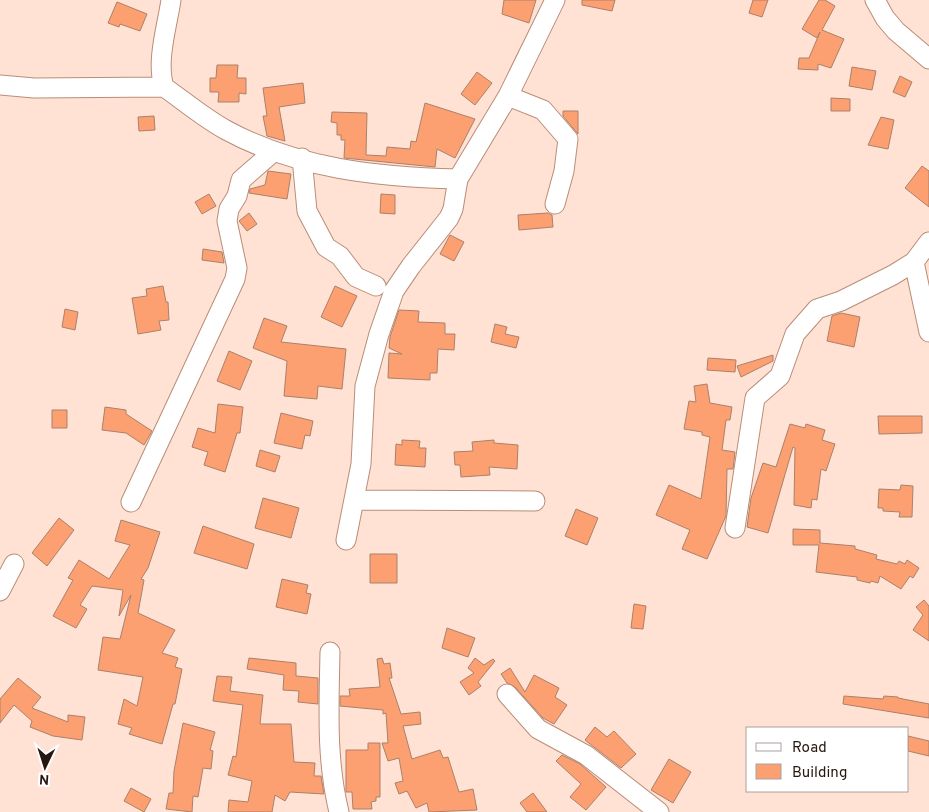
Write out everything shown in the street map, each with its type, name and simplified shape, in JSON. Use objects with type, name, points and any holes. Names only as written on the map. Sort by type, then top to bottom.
[{"type":"street","points":[[164,87],[162,64],[171,0]]},
{"type":"street","points":[[346,540],[356,500],[361,464],[365,386],[379,334],[394,291],[449,218],[453,209],[458,179],[508,96],[555,0]]},
{"type":"street","points":[[875,0],[896,31],[927,52]]},
{"type":"street","points":[[0,85],[34,88],[164,87],[226,130],[272,152],[302,158],[334,169],[401,177],[458,179]]},
{"type":"street","points":[[508,96],[543,110],[568,139],[564,171],[555,204]]},
{"type":"street","points":[[131,502],[235,279],[237,268],[227,221],[241,180],[272,152]]},
{"type":"street","points":[[302,158],[307,211],[326,247],[340,256],[356,277],[376,286]]},
{"type":"street","points":[[735,528],[755,398],[780,376],[795,334],[817,308],[864,290],[914,262],[929,242]]},
{"type":"street","points":[[914,262],[929,332]]},
{"type":"street","points":[[356,500],[535,501]]},
{"type":"street","points":[[0,591],[14,564]]},
{"type":"street","points":[[330,652],[328,732],[330,774],[339,812]]},
{"type":"street","points":[[507,694],[538,729],[586,755],[659,812]]},
{"type":"building","points":[[504,0],[536,0],[529,23],[502,14]]},
{"type":"building","points":[[582,0],[615,0],[612,11],[582,5]]},
{"type":"building","points":[[753,0],[768,0],[762,17],[749,13]]},
{"type":"building","points":[[819,0],[825,0],[835,6],[822,30],[844,39],[831,68],[818,64],[818,70],[798,69],[799,58],[809,58],[820,32],[817,38],[802,29]]},
{"type":"building","points":[[117,2],[147,14],[140,31],[120,24],[119,27],[108,23]]},
{"type":"building","points":[[217,65],[238,65],[237,78],[246,78],[246,94],[239,93],[239,102],[218,102],[219,92],[210,92],[210,78],[216,78]]},
{"type":"building","points":[[852,67],[876,71],[872,90],[849,86]]},
{"type":"building","points":[[477,72],[492,83],[475,105],[461,94]]},
{"type":"building","points":[[900,76],[912,82],[905,97],[893,92]]},
{"type":"building","points":[[303,83],[305,103],[279,107],[285,141],[267,136],[263,116],[267,116],[263,88]]},
{"type":"building","points":[[831,98],[850,99],[850,111],[831,111]]},
{"type":"building","points":[[425,103],[475,119],[455,158],[437,149],[435,167],[344,158],[345,140],[341,140],[341,135],[337,135],[337,123],[331,122],[332,112],[367,113],[366,155],[386,156],[387,147],[410,149],[411,141],[416,142]]},
{"type":"building","points":[[563,111],[578,111],[578,134],[563,116]]},
{"type":"building","points":[[154,116],[155,130],[139,131],[138,117]]},
{"type":"building","points":[[881,117],[894,120],[888,149],[868,145]]},
{"type":"building","points":[[922,166],[929,171],[929,207],[905,188]]},
{"type":"building","points":[[268,171],[291,174],[287,199],[249,193],[250,189],[265,185]]},
{"type":"building","points":[[209,194],[216,206],[202,214],[195,202]]},
{"type":"building","points":[[381,194],[395,195],[395,214],[380,213]]},
{"type":"building","points":[[249,213],[257,224],[247,231],[239,221]]},
{"type":"building","points":[[548,213],[552,215],[553,227],[519,230],[518,215]]},
{"type":"building","points":[[450,235],[464,242],[454,261],[440,254]]},
{"type":"building","points":[[203,249],[222,252],[224,263],[202,260]]},
{"type":"building","points":[[163,286],[166,302],[168,302],[169,320],[159,321],[161,330],[138,334],[132,298],[147,296],[146,289]]},
{"type":"building","points":[[335,286],[357,296],[342,327],[321,317]]},
{"type":"building","points":[[65,309],[78,312],[75,330],[62,327]]},
{"type":"building","points":[[399,310],[419,311],[418,322],[445,323],[445,334],[455,334],[454,350],[438,349],[437,373],[430,373],[430,380],[388,378],[389,353],[402,354],[389,348],[390,337]]},
{"type":"building","points":[[841,313],[860,317],[854,347],[827,341],[832,316]]},
{"type":"building","points":[[264,318],[287,326],[281,342],[346,349],[342,389],[318,386],[317,399],[284,396],[287,361],[253,348]]},
{"type":"building","points":[[495,324],[507,327],[505,334],[519,337],[516,348],[491,342]]},
{"type":"building","points":[[229,351],[252,361],[240,390],[217,381]]},
{"type":"building","points":[[773,355],[773,361],[741,377],[737,366]]},
{"type":"building","points":[[708,358],[736,360],[735,372],[707,370]]},
{"type":"building","points":[[707,384],[710,403],[732,407],[730,420],[726,420],[722,450],[735,452],[733,469],[727,469],[726,516],[707,559],[682,549],[690,530],[656,515],[669,485],[701,499],[710,437],[702,435],[702,432],[684,429],[689,401],[696,402],[694,386]]},
{"type":"building","points":[[218,404],[243,407],[240,433],[237,433],[225,472],[204,465],[208,452],[192,447],[198,428],[215,433]]},
{"type":"building","points":[[105,407],[126,410],[126,414],[152,431],[144,445],[126,433],[102,430]]},
{"type":"building","points":[[52,410],[67,410],[67,428],[52,428]]},
{"type":"building","points":[[281,413],[313,421],[310,436],[305,435],[302,449],[274,443]]},
{"type":"building","points":[[878,416],[922,416],[922,433],[879,434]]},
{"type":"building","points":[[790,424],[805,428],[806,424],[825,430],[822,440],[835,444],[826,471],[821,469],[817,500],[812,499],[811,508],[794,505],[795,448],[793,447],[768,533],[747,527],[751,498],[763,463],[776,467]]},
{"type":"building","points":[[402,440],[420,441],[419,448],[426,448],[425,467],[395,465],[396,444],[402,445]]},
{"type":"building","points":[[494,440],[494,443],[518,445],[517,469],[489,467],[490,475],[461,477],[460,465],[455,465],[454,452],[473,451],[472,442]]},
{"type":"building","points":[[260,450],[280,456],[275,472],[256,466]]},
{"type":"building","points":[[901,485],[913,486],[912,517],[899,517],[900,512],[883,511],[883,508],[878,508],[879,489],[900,490]]},
{"type":"building","points":[[263,498],[299,508],[291,538],[255,528]]},
{"type":"building","points":[[576,509],[598,518],[587,545],[565,536]]},
{"type":"building","points":[[59,518],[74,530],[47,566],[32,553]]},
{"type":"building","points":[[121,520],[160,532],[148,568],[141,579],[144,580],[138,613],[175,630],[162,653],[178,658],[175,667],[182,669],[175,704],[173,704],[162,744],[129,734],[132,728],[118,724],[124,699],[137,706],[143,677],[98,670],[103,637],[120,639],[131,595],[119,616],[123,590],[92,586],[80,605],[87,609],[76,628],[53,616],[73,580],[68,578],[79,560],[109,579],[130,545],[115,541]]},
{"type":"building","points":[[203,526],[254,544],[247,569],[194,553]]},
{"type":"building","points":[[793,529],[820,530],[820,543],[855,546],[855,549],[877,555],[876,559],[897,564],[899,561],[905,564],[907,560],[919,568],[913,578],[910,576],[901,589],[880,576],[878,583],[871,581],[870,583],[857,580],[857,577],[816,572],[819,545],[793,545]]},
{"type":"building","points":[[370,554],[397,554],[397,583],[370,583]]},
{"type":"building","points":[[282,579],[308,585],[306,593],[311,594],[307,614],[276,607]]},
{"type":"building","points":[[924,600],[929,606],[929,641],[913,630],[923,615],[916,607]]},
{"type":"building","points":[[634,604],[646,606],[643,629],[631,628]]},
{"type":"building","points":[[447,628],[475,638],[468,657],[442,648]]},
{"type":"building","points":[[249,658],[296,663],[296,676],[318,678],[318,704],[298,702],[299,691],[283,690],[284,675],[247,669]]},
{"type":"building","points":[[382,658],[384,664],[390,663],[392,678],[389,678],[401,714],[420,712],[421,724],[403,726],[412,759],[440,750],[443,758],[448,757],[459,792],[473,789],[477,810],[429,812],[427,803],[416,808],[407,791],[399,794],[395,783],[403,781],[399,758],[388,761],[382,743],[388,743],[386,713],[383,714],[383,710],[340,706],[340,696],[350,696],[349,689],[380,687],[377,659]]},
{"type":"building","points":[[475,658],[484,665],[493,659],[495,661],[478,682],[481,686],[469,695],[460,682],[474,673],[468,668]]},
{"type":"building","points":[[510,668],[525,692],[534,675],[559,688],[555,697],[567,705],[554,724],[543,718],[515,687],[507,683],[501,674]]},
{"type":"building","points":[[217,676],[232,677],[230,691],[263,695],[260,724],[291,724],[294,762],[315,763],[314,776],[321,776],[324,794],[290,792],[285,801],[275,795],[272,812],[228,812],[229,800],[248,802],[252,781],[228,775],[233,756],[236,757],[243,705],[213,701]]},
{"type":"building","points":[[18,678],[41,697],[32,708],[68,722],[68,715],[85,717],[82,740],[53,736],[30,727],[32,721],[14,705],[0,723],[0,699]]},
{"type":"building","points":[[844,696],[883,699],[884,696],[898,697],[929,704],[929,718],[843,704]]},
{"type":"building","points":[[183,723],[215,732],[210,750],[213,751],[211,769],[203,768],[198,797],[193,796],[192,812],[166,809],[169,793],[173,793],[174,771]]},
{"type":"building","points":[[595,727],[607,737],[614,731],[636,754],[621,768],[585,740]]},
{"type":"building","points":[[909,736],[929,741],[929,756],[909,751]]},
{"type":"building","points":[[368,743],[380,743],[380,797],[376,797],[376,801],[371,802],[372,809],[353,809],[352,792],[346,792],[346,750],[368,750]]},
{"type":"building","points":[[562,755],[580,764],[606,787],[586,810],[570,797],[581,784],[556,761]]},
{"type":"building","points":[[669,759],[691,772],[673,803],[651,790]]},
{"type":"building","points":[[131,788],[151,799],[144,812],[124,801]]},
{"type":"building","points":[[533,793],[547,812],[527,812],[520,803]]}]
